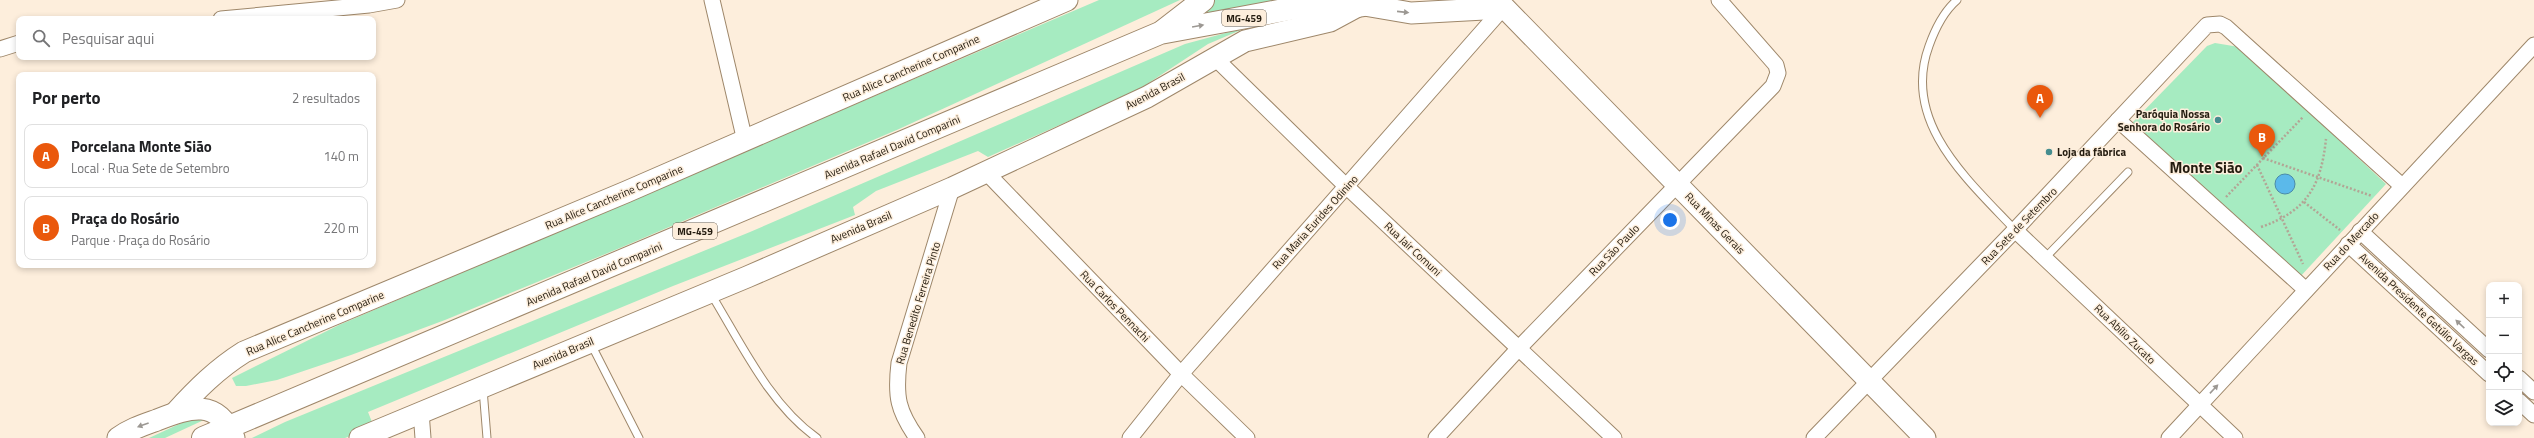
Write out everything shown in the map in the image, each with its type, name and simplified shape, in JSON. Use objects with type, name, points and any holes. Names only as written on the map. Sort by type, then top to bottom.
[{"type":"main road","name":"Avenida Rafael David Comparini","points":[[1160,33],[1203,0]]},
{"type":"main road","name":"Avenida Rafael David Comparini","points":[[203,438],[231,432],[1160,33],[1325,1],[1366,4]]},
{"type":"street","points":[[253,16],[369,5],[397,0]]},
{"type":"street","points":[[712,0],[745,140]]},
{"type":"street","name":"Rua Alice Cancherine Comparine","points":[[175,413],[204,382],[222,366],[244,352],[745,140],[1066,0]]},
{"type":"street","name":"Rua São Paulo","points":[[1436,438],[1519,348],[1773,86],[1778,73],[1772,58],[1719,0]]},
{"type":"street","points":[[1366,4],[1411,13],[1501,3]]},
{"type":"street","name":"Rua Minas Gerais","points":[[1501,3],[1925,438]]},
{"type":"street","name":"Rua Maria Eurides Odinino","points":[[1130,438],[1181,374],[1347,187],[1501,3]]},
{"type":"street","name":"Avenida Brasil","points":[[360,438],[710,292],[952,188],[1147,97],[1245,41],[1325,23],[1366,4]]},
{"type":"street","name":"Rua Sete de Setembro","points":[[1814,438],[2015,230],[2200,31],[2213,24],[2226,27],[2330,119]]},
{"type":"street","points":[[0,48],[16,44]]},
{"type":"street","name":"Rua do Mercado","points":[[2169,438],[2353,238],[2534,45]]},
{"type":"street","name":"Rua Jair Comuni","points":[[1214,58],[1347,187],[1614,438]]},
{"type":"street","points":[[2330,119],[2402,186]]},
{"type":"street","points":[[2118,120],[2244,233],[2309,287]]},
{"type":"street","name":"Rua Carlos Pennachi","points":[[986,172],[1181,374],[1247,438]]},
{"type":"street","name":"Rua Benedito Ferreira Pinto","points":[[917,438],[899,408],[896,386],[899,363],[952,188]]},
{"type":"street","name":"Rua Abílio Zucato","points":[[2015,230],[2235,438]]},
{"type":"street","name":"Avenida Presidente Getúlio Vargas","points":[[2353,238],[2486,348]]},
{"type":"street","name":"Avenida Presidente Getúlio Vargas","points":[[2353,238],[2486,371]]},
{"type":"street","points":[[2522,381],[2534,392]]},
{"type":"street","points":[[2522,405],[2534,415]]},
{"type":"street","points":[[118,438],[131,429],[175,413],[200,408],[222,417],[231,432]]},
{"type":"street","points":[[421,412],[424,438]]},
{"type":"lane","points":[[1957,0],[1935,28],[1923,61],[1922,97],[1934,131],[1960,172],[2015,230]]},
{"type":"lane","points":[[2045,258],[2128,172]]},
{"type":"lane","points":[[710,292],[762,378],[796,420],[817,438]]},
{"type":"lane","points":[[590,342],[639,438]]},
{"type":"lane","points":[[483,387],[488,438]]},
{"type":"path","points":[[2244,233],[2282,219],[2304,202],[2313,191],[2319,177],[2330,119]]},
{"type":"path","points":[[2236,187],[2295,126]]},
{"type":"path","points":[[2263,158],[2388,201]]},
{"type":"path","points":[[2256,166],[2282,219],[2309,287]]},
{"type":"path","points":[[2304,202],[2353,238]]},
{"type":"green space","points":[[1099,0],[1180,0],[899,129],[620,248],[445,320],[351,355],[277,380],[246,386],[236,386],[232,378],[339,325]]},
{"type":"green space","points":[[1214,0],[1281,0],[1189,18]]},
{"type":"green space","points":[[1248,27],[1208,44],[1138,90],[988,157],[978,151],[876,191],[853,207],[855,215],[673,286],[368,412],[374,427],[345,438],[252,438],[285,422],[750,232],[1185,44]]},
{"type":"green space","points":[[2215,43],[2239,47],[2386,184],[2299,278],[2132,123],[2207,46]]},
{"type":"green space","points":[[190,419],[206,419],[165,438],[149,438]]},
{"type":"water","points":[[2285,174],[2292,177],[2295,184],[2292,191],[2285,194],[2278,191],[2275,184],[2278,177]]},
{"type":"place","name":"Porcelana Monte Sião","points":[[2040,118]]},
{"type":"place","name":"Paróquia Nossa Senhora do Rosário","points":[[2218,120]]},
{"type":"place","name":"Loja da fábrica","points":[[2049,152]]},
{"type":"place","name":"Praça do Rosário","points":[[2262,157]]},
{"type":"district","name":"Monte Sião","points":[[2206,168]]}]
